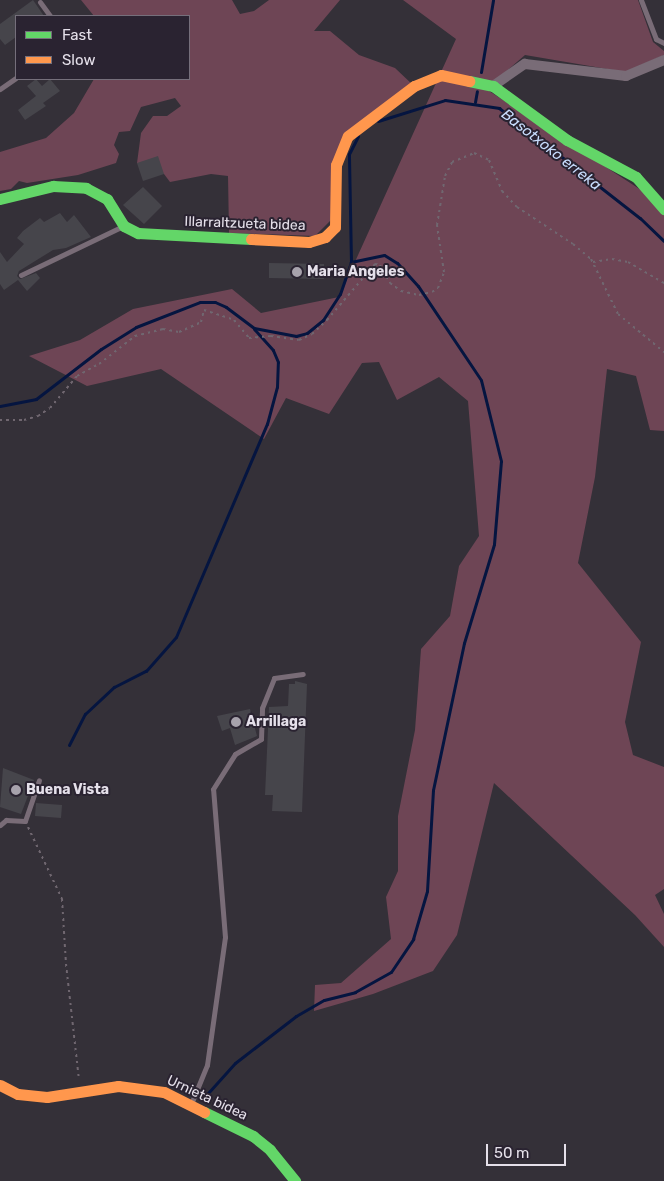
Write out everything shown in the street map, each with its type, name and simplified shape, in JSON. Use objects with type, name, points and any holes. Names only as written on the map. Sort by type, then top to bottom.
[{"type":"street","points":[[664,60],[626,76],[525,64],[493,86],[567,140],[636,177],[664,209]]},
{"type":"street","name":"Illarraltzueta bidea","points":[[124,226],[138,233],[163,235],[310,242],[325,237],[335,228],[337,215],[336,165],[340,149],[360,124],[428,78],[455,76],[493,86]]},
{"type":"street","points":[[0,199],[52,186],[86,188],[107,199],[124,226]]},
{"type":"street","name":"Urnieta bidea","points":[[0,1085],[18,1094],[33,1096],[131,1086],[164,1092],[253,1136],[270,1150],[295,1181]]},
{"type":"lane","points":[[641,0],[656,39],[664,43]]},
{"type":"lane","points":[[40,2],[49,15]]},
{"type":"lane","points":[[0,89],[15,79]]},
{"type":"lane","points":[[22,274],[124,226]]},
{"type":"lane","points":[[191,1104],[207,1065],[225,937],[213,790],[235,754],[261,739],[262,708],[274,678],[303,674]]},
{"type":"lane","points":[[0,825],[6,820],[25,821],[39,780]]},
{"type":"path","points":[[0,420],[24,420],[38,416],[50,408],[76,376],[99,364],[135,336],[163,329],[179,332],[201,322],[204,310],[234,320],[249,338],[271,336],[299,340],[312,334],[327,320],[374,264],[380,265],[390,282],[401,290],[420,295],[432,292],[444,272],[437,225],[445,176],[452,162],[465,155],[474,153],[485,156],[508,198],[540,224],[573,244],[593,262],[618,314],[664,352]]},
{"type":"path","points":[[593,262],[612,259],[628,262],[664,284]]},
{"type":"path","points":[[25,821],[62,899],[66,964],[81,1092]]},
{"type":"shaded area","points":[[81,0],[232,0],[240,14],[254,11],[269,0],[340,0],[314,31],[330,31],[359,55],[395,68],[414,86],[348,136],[331,220],[315,236],[229,233],[228,176],[211,174],[170,182],[164,174],[137,163],[141,133],[153,116],[167,116],[181,106],[175,98],[141,107],[130,131],[119,132],[114,145],[119,154],[116,163],[78,175],[27,183],[19,181],[11,189],[0,191],[0,152],[46,138],[74,113],[93,80],[190,80],[190,15],[93,15]]},
{"type":"shaded area","points":[[403,0],[638,0],[653,42],[664,51],[664,55],[625,72],[525,55],[486,89],[664,205],[664,431],[650,430],[636,376],[607,369],[595,477],[578,563],[641,642],[625,722],[633,755],[664,767],[664,889],[655,895],[664,914],[664,947],[635,915],[494,783],[457,935],[433,971],[373,994],[314,1011],[315,985],[341,983],[391,939],[386,897],[398,871],[398,816],[415,730],[421,649],[450,616],[459,566],[479,536],[468,401],[439,377],[397,400],[379,362],[362,363],[329,414],[286,398],[264,439],[161,369],[87,386],[29,356],[80,340],[133,309],[232,289],[261,313],[339,297],[456,39]]},
{"type":"building","points":[[33,0],[43,15],[15,15],[15,38],[5,45],[0,39],[0,24]]},
{"type":"building","points":[[35,80],[42,86],[51,80],[60,91],[43,103],[46,106],[25,120],[18,110],[36,96],[27,86]]},
{"type":"building","points":[[158,156],[164,174],[143,181],[137,163]]},
{"type":"building","points":[[143,187],[162,206],[144,224],[123,205]]},
{"type":"building","points":[[60,213],[67,222],[74,215],[91,237],[66,248],[53,250],[19,271],[17,276],[20,279],[36,273],[40,278],[27,291],[18,280],[4,290],[0,284],[0,252],[7,262],[24,244],[17,238],[23,231],[40,218],[44,222]]},
{"type":"building","name":"Maria Angeles","points":[[269,263],[324,264],[324,279],[269,278]]},
{"type":"building","points":[[295,681],[307,684],[302,812],[272,811],[273,795],[265,795],[269,707],[288,706],[289,684],[295,684]]},
{"type":"building","name":"Arrillaga","points":[[250,709],[257,736],[235,745],[230,728],[222,731],[217,716]]},
{"type":"building","name":"Buena Vista","points":[[3,768],[34,780],[21,814],[0,807]]},
{"type":"building","points":[[36,803],[62,805],[61,818],[35,816]]},
{"type":"waterway","points":[[481,72],[493,0]]},
{"type":"waterway","points":[[475,102],[477,91]]},
{"type":"waterway","name":"Basotxoko erreka","points":[[378,121],[445,100],[499,108],[640,218],[664,241]]},
{"type":"waterway","name":"Basotxoko erreka","points":[[0,406],[36,399],[101,349],[136,327],[200,302],[215,302],[226,307],[254,328],[296,336],[307,333],[323,320],[340,294],[351,262],[349,154],[358,136]]},
{"type":"waterway","points":[[208,1093],[235,1063],[296,1016],[324,1000],[355,992],[391,972],[413,939],[427,891],[433,790],[464,643],[494,544],[501,461],[481,380],[418,286],[397,263],[384,255],[351,262]]},
{"type":"waterway","points":[[69,745],[85,714],[114,687],[146,671],[176,637],[267,424],[277,387],[278,362],[273,350],[254,329]]},
{"type":"traffic: fast","points":[[469,81],[493,86],[567,140],[636,177],[664,209]]},
{"type":"traffic: fast","points":[[0,199],[53,186],[86,188],[107,199],[124,226],[138,233],[251,239]]},
{"type":"traffic: fast","points":[[204,1112],[253,1136],[270,1150],[295,1181]]},
{"type":"traffic: slow","points":[[251,239],[309,242],[325,237],[335,227],[336,165],[348,136],[414,86],[441,75],[469,81]]},
{"type":"traffic: slow","points":[[0,1085],[18,1094],[47,1097],[118,1086],[164,1092],[204,1112]]},
{"type":"place","name":"Maria Angeles","points":[[297,272]]},
{"type":"place","name":"Arrillaga","points":[[236,722]]},
{"type":"place","name":"Buena Vista","points":[[16,790]]}]
